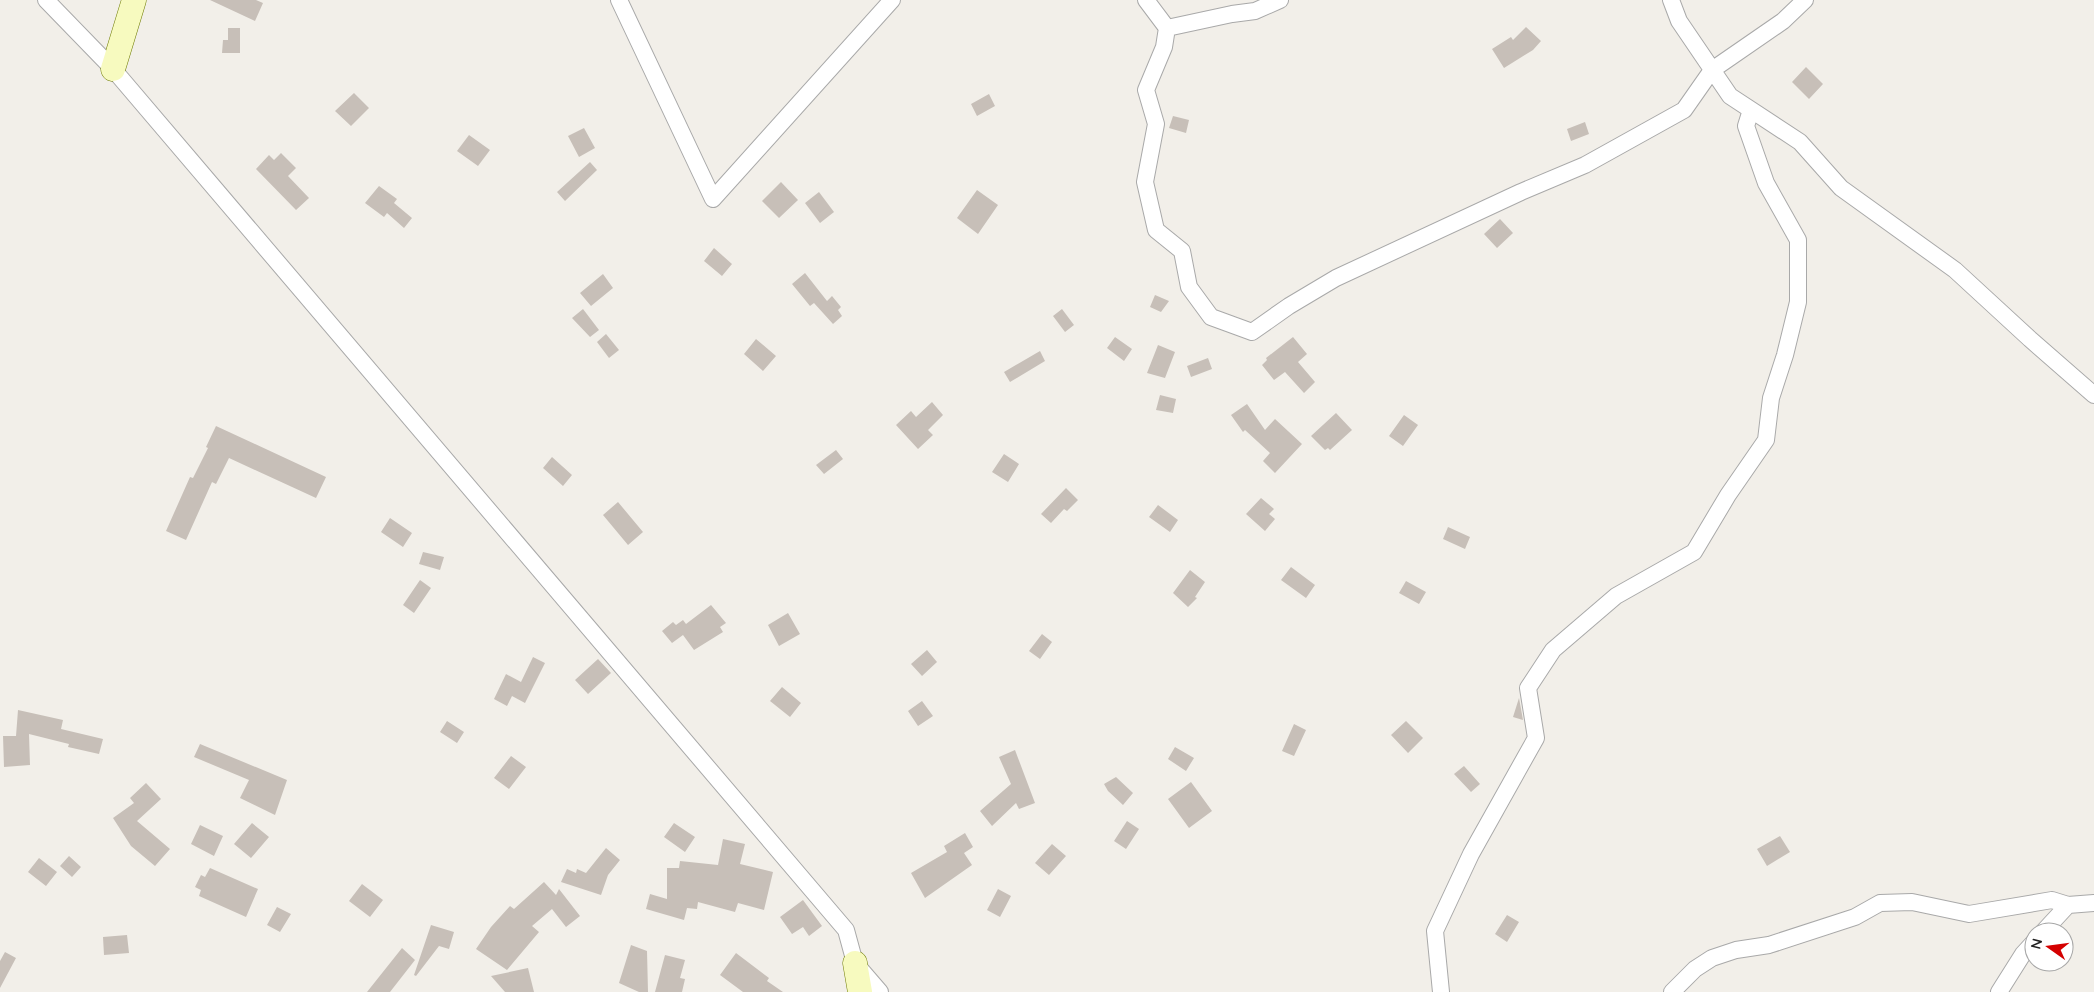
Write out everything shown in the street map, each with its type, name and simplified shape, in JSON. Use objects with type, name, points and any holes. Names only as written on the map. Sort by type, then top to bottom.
[{"type":"street","points":[[46,0],[113,69],[846,930],[855,963],[860,992]]},
{"type":"street","points":[[113,69],[134,0]]},
{"type":"street","points":[[618,0],[713,199],[892,0]]},
{"type":"street","points":[[1146,0],[1167,28],[1164,47],[1146,90],[1156,124],[1145,182],[1156,230],[1182,251],[1189,287],[1212,317],[1252,332],[1289,306],[1336,278],[1521,192],[1585,165],[1684,110],[1712,70],[1783,21],[1805,0]]},
{"type":"street","points":[[1167,28],[1255,11],[1280,0]]},
{"type":"street","points":[[1671,0],[1679,21],[1730,96],[1800,142],[1841,188],[1955,270],[2094,395]]},
{"type":"street","points":[[1441,992],[1434,930],[1471,854],[1536,738],[1528,688],[1553,650],[1616,596],[1694,552],[1728,495],[1766,440],[1771,398],[1785,355],[1798,302],[1798,240],[1766,183],[1746,126],[1751,110]]},
{"type":"street","points":[[1672,992],[1696,969],[1712,958],[1736,950],[1769,945],[1855,917],[1880,903],[1912,902],[1969,914],[2052,900],[2068,905],[2094,902]]},
{"type":"street","points":[[2052,922],[2068,905]]},
{"type":"street","points":[[1999,992],[2024,952]]},
{"type":"street","points":[[855,963],[880,992]]},
{"type":"building","points":[[210,0],[256,0],[263,3],[255,21]]},
{"type":"building","points":[[1526,27],[1541,41],[1533,50],[1504,68],[1492,49],[1511,37],[1513,40]]},
{"type":"building","points":[[228,28],[240,28],[240,53],[222,53],[223,40],[228,40]]},
{"type":"building","points":[[1806,67],[1823,84],[1809,99],[1792,82]]},
{"type":"building","points":[[354,93],[369,108],[351,126],[335,111]]},
{"type":"building","points":[[989,94],[995,106],[977,116],[971,104]]},
{"type":"building","points":[[1173,116],[1189,120],[1186,133],[1169,128]]},
{"type":"building","points":[[1585,122],[1589,134],[1571,141],[1567,129]]},
{"type":"building","points":[[584,128],[595,148],[579,157],[568,136]]},
{"type":"building","points":[[469,135],[490,150],[478,166],[457,151]]},
{"type":"building","points":[[281,153],[296,168],[288,176],[309,198],[296,210],[256,169],[269,155],[274,160]]},
{"type":"building","points":[[590,162],[597,170],[565,201],[557,192]]},
{"type":"building","points":[[781,182],[798,200],[779,218],[762,201]]},
{"type":"building","points":[[379,186],[397,199],[394,203],[412,218],[404,228],[387,213],[384,217],[365,203]]},
{"type":"building","points":[[977,190],[998,205],[978,234],[957,218]]},
{"type":"building","points":[[819,192],[834,212],[820,223],[805,203]]},
{"type":"building","points":[[1500,219],[1513,233],[1497,248],[1484,234]]},
{"type":"building","points":[[714,248],[732,264],[722,276],[704,261]]},
{"type":"building","points":[[805,273],[827,301],[832,296],[841,307],[838,310],[842,316],[833,324],[814,303],[810,306],[792,284]]},
{"type":"building","points":[[603,274],[613,288],[591,306],[580,293]]},
{"type":"building","points":[[1155,295],[1169,301],[1161,312],[1150,307]]},
{"type":"building","points":[[583,309],[599,330],[590,337],[572,318]]},
{"type":"building","points":[[1062,309],[1074,325],[1065,332],[1053,316]]},
{"type":"building","points":[[606,334],[619,350],[609,358],[597,342]]},
{"type":"building","points":[[1115,337],[1132,349],[1124,361],[1107,348]]},
{"type":"building","points":[[1293,337],[1307,354],[1298,362],[1315,382],[1304,393],[1285,372],[1274,380],[1262,365],[1267,360],[1266,358]]},
{"type":"building","points":[[756,339],[776,356],[763,371],[744,354]]},
{"type":"building","points":[[1158,345],[1175,352],[1165,378],[1147,373]]},
{"type":"building","points":[[1040,351],[1045,361],[1010,382],[1004,372]]},
{"type":"building","points":[[1208,358],[1212,369],[1191,377],[1187,366]]},
{"type":"building","points":[[1160,395],[1176,399],[1173,413],[1156,410]]},
{"type":"building","points":[[932,402],[943,415],[928,430],[933,435],[918,449],[896,425],[911,411],[916,417]]},
{"type":"building","points":[[1247,404],[1265,430],[1275,419],[1302,444],[1275,473],[1263,461],[1270,453],[1245,430],[1243,432],[1231,415]]},
{"type":"building","points":[[1336,413],[1352,430],[1330,450],[1328,448],[1325,450],[1311,436]]},
{"type":"building","points":[[1404,415],[1418,425],[1403,446],[1389,436]]},
{"type":"building","points":[[216,426],[326,477],[316,498],[229,458],[216,484],[212,482],[186,540],[166,531],[190,477],[193,478],[208,448],[206,447]]},
{"type":"building","points":[[836,450],[843,459],[824,474],[816,465]]},
{"type":"building","points":[[1004,454],[1019,464],[1008,482],[992,472]]},
{"type":"building","points":[[552,457],[572,475],[563,486],[543,468]]},
{"type":"building","points":[[1066,488],[1078,500],[1067,511],[1064,509],[1051,523],[1041,514]]},
{"type":"building","points":[[1261,498],[1274,509],[1269,514],[1275,519],[1265,531],[1246,514]]},
{"type":"building","points":[[618,502],[643,532],[628,545],[603,515]]},
{"type":"building","points":[[1158,505],[1178,520],[1170,532],[1149,517]]},
{"type":"building","points":[[390,518],[412,533],[403,547],[381,532]]},
{"type":"building","points":[[1448,527],[1470,537],[1465,549],[1443,539]]},
{"type":"building","points":[[423,552],[444,557],[440,570],[419,564]]},
{"type":"building","points":[[1291,567],[1315,585],[1306,598],[1281,580]]},
{"type":"building","points":[[1190,570],[1205,582],[1195,597],[1197,598],[1188,607],[1173,593]]},
{"type":"building","points":[[420,580],[431,588],[414,613],[403,605]]},
{"type":"building","points":[[1406,581],[1426,592],[1419,604],[1399,593]]},
{"type":"building","points":[[711,605],[726,623],[720,627],[723,632],[694,650],[683,635],[672,643],[662,631],[673,622],[676,625],[683,620],[686,624]]},
{"type":"building","points":[[788,613],[800,634],[779,646],[768,625]]},
{"type":"building","points":[[1042,634],[1052,642],[1040,659],[1029,651]]},
{"type":"building","points":[[927,650],[937,662],[922,676],[911,664]]},
{"type":"building","points":[[533,657],[545,663],[525,703],[512,696],[507,706],[494,699],[506,674],[521,682]]},
{"type":"building","points":[[598,659],[611,673],[588,694],[575,680]]},
{"type":"building","points":[[782,687],[801,703],[790,717],[770,701]]},
{"type":"building","points":[[1519,698],[1523,720],[1513,717]]},
{"type":"building","points":[[922,701],[933,716],[918,726],[908,711]]},
{"type":"building","points":[[18,710],[63,720],[61,729],[103,739],[99,754],[68,747],[69,744],[29,734],[30,765],[4,767],[3,736],[16,736]]},
{"type":"building","points":[[447,721],[464,732],[457,743],[440,732]]},
{"type":"building","points":[[1406,721],[1423,738],[1408,753],[1391,735]]},
{"type":"building","points":[[1294,724],[1306,730],[1294,756],[1282,751]]},
{"type":"building","points":[[200,744],[287,780],[275,815],[240,798],[249,780],[194,757]]},
{"type":"building","points":[[1175,747],[1194,758],[1186,771],[1168,759]]},
{"type":"building","points":[[1015,750],[1035,803],[1019,809],[1016,803],[992,826],[980,811],[1011,784],[999,757]]},
{"type":"building","points":[[511,756],[526,767],[509,789],[494,778]]},
{"type":"building","points":[[1464,766],[1480,784],[1471,792],[1454,774]]},
{"type":"building","points":[[1116,777],[1133,793],[1123,805],[1108,791],[1104,784]]},
{"type":"building","points":[[1191,782],[1212,811],[1189,828],[1168,799]]},
{"type":"building","points":[[146,783],[161,799],[137,821],[170,849],[155,866],[131,846],[113,818],[134,803],[130,798]]},
{"type":"building","points":[[1127,821],[1139,829],[1126,849],[1114,841]]},
{"type":"building","points":[[252,823],[269,837],[251,858],[234,844]]},
{"type":"building","points":[[674,823],[695,837],[685,852],[664,837]]},
{"type":"building","points":[[200,825],[223,836],[214,856],[191,844]]},
{"type":"building","points":[[965,833],[973,847],[964,853],[972,865],[925,898],[911,873],[947,852],[944,846]]},
{"type":"building","points":[[1780,836],[1790,852],[1767,866],[1757,849]]},
{"type":"building","points":[[723,839],[745,844],[740,864],[773,872],[764,910],[738,903],[735,912],[698,902],[697,909],[687,908],[684,920],[646,909],[650,894],[667,899],[667,868],[679,868],[680,861],[718,865]]},
{"type":"building","points":[[1052,844],[1066,856],[1049,875],[1035,863]]},
{"type":"building","points":[[606,848],[620,860],[608,875],[601,895],[561,882],[567,869],[576,873],[577,869],[586,873]]},
{"type":"building","points":[[69,856],[81,867],[72,877],[60,866]]},
{"type":"building","points":[[39,858],[57,872],[46,886],[28,872]]},
{"type":"building","points":[[210,868],[258,889],[246,917],[199,896],[201,890],[195,887],[201,875],[205,877]]},
{"type":"building","points":[[544,882],[556,895],[559,889],[580,916],[566,927],[552,909],[532,926],[539,932],[507,970],[476,949],[491,927],[510,906],[514,909]]},
{"type":"building","points":[[362,884],[383,900],[370,917],[349,901]]},
{"type":"building","points":[[998,889],[1011,896],[1000,917],[987,910]]},
{"type":"building","points":[[803,900],[822,926],[809,936],[803,927],[792,934],[780,917]]},
{"type":"building","points":[[277,907],[291,914],[280,932],[267,925]]},
{"type":"building","points":[[1507,915],[1519,922],[1507,942],[1495,934]]},
{"type":"building","points":[[431,925],[454,932],[449,949],[439,946],[416,976],[414,975]]},
{"type":"building","points":[[127,935],[129,953],[104,955],[103,937]]},
{"type":"building","points":[[631,945],[647,951],[648,992],[639,992],[619,983]]},
{"type":"building","points":[[402,948],[415,960],[390,992],[367,992]]},
{"type":"building","points":[[5,952],[16,958],[0,988],[0,961]]},
{"type":"building","points":[[736,953],[769,978],[767,981],[783,992],[743,992],[720,975]]},
{"type":"building","points":[[665,955],[685,960],[680,978],[685,979],[682,992],[655,992]]},
{"type":"building","points":[[528,968],[534,992],[505,992],[491,976]]}]
